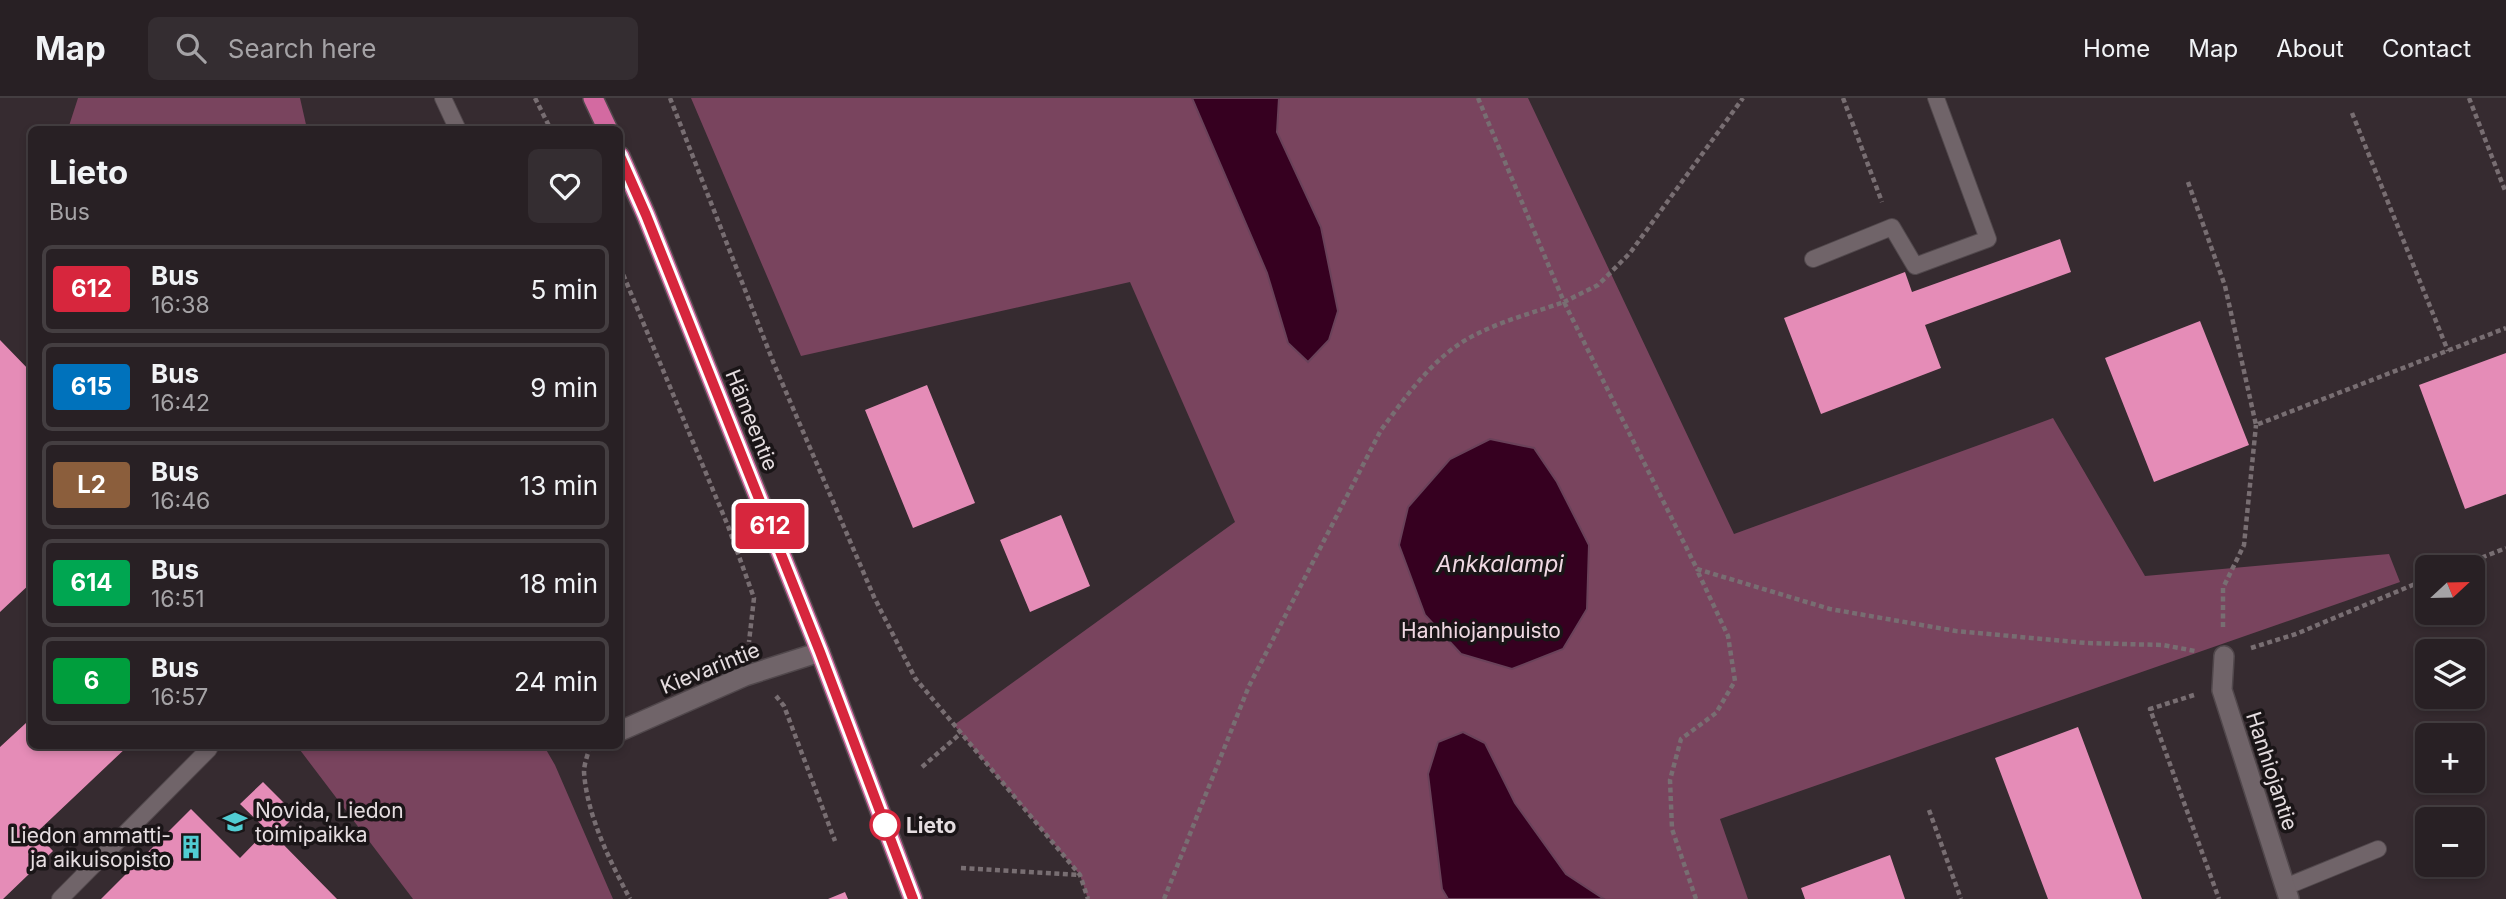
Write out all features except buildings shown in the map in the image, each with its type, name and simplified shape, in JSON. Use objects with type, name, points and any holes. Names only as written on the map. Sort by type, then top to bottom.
[{"type":"highway","points":[[593,98],[606,126]]},
{"type":"highway","name":"Hämeentie","points":[[623,163],[820,652],[913,899]]},
{"type":"street","name":"Kievarintie","points":[[623,730],[745,676],[820,652]]},
{"type":"street","name":"Hanhiojantie","points":[[2224,656],[2222,690],[2287,893]]},
{"type":"lane","points":[[443,98],[456,126]]},
{"type":"lane","points":[[1813,259],[1892,227],[1915,266],[1988,239],[1936,98]]},
{"type":"lane","points":[[60,899],[209,749]]},
{"type":"lane","points":[[2287,893],[2378,849]]},
{"type":"path","points":[[535,98],[549,126]]},
{"type":"path","points":[[670,98],[774,364],[874,597],[915,678],[1080,875],[1088,899]]},
{"type":"path","points":[[1478,98],[1564,302],[1728,636],[1735,681],[1716,713],[1681,739],[1670,779],[1672,829],[1696,899]]},
{"type":"path","points":[[1164,899],[1249,686],[1381,429],[1410,392],[1446,354],[1476,334],[1564,302],[1598,285],[1630,253],[1742,98]]},
{"type":"path","points":[[1843,98],[1892,227]]},
{"type":"path","points":[[2469,98],[2506,193]]},
{"type":"path","points":[[2352,113],[2448,351]]},
{"type":"path","points":[[2188,182],[2225,286],[2256,425],[2244,545],[2223,588],[2224,656]]},
{"type":"path","points":[[623,274],[728,526],[754,598],[745,676],[754,696],[776,696],[784,706],[835,841]]},
{"type":"path","points":[[2256,425],[2506,328]]},
{"type":"path","points":[[2485,556],[2506,548]]},
{"type":"path","points":[[1697,569],[1829,609],[1956,631],[2086,643],[2163,645],[2224,656],[2296,634],[2415,584]]},
{"type":"path","points":[[2220,899],[2150,709],[2185,697],[2222,690]]},
{"type":"path","points":[[922,767],[961,733]]},
{"type":"path","points":[[589,749],[584,770],[592,811],[612,865],[631,899]]},
{"type":"path","points":[[1928,810],[1961,899]]},
{"type":"path","points":[[961,868],[1080,875]]},
{"type":"green space","points":[[78,98],[300,98],[306,126],[69,126]]},
{"type":"green space","name":"Hanhiojanpuisto","points":[[691,98],[1528,98],[1734,534],[2053,418],[2145,576],[2389,554],[2400,582],[1720,819],[1748,899],[1088,899],[1080,875],[954,725],[1235,522],[1130,282],[801,356]]},
{"type":"green space","points":[[299,749],[546,749],[613,899],[413,899]]},
{"type":"water","points":[[1192,98],[1279,98],[1277,132],[1321,227],[1338,311],[1329,340],[1308,362],[1288,343],[1267,273]]},
{"type":"water","name":"Ankkalampi","points":[[1490,439],[1534,448],[1557,482],[1589,545],[1587,609],[1563,649],[1512,669],[1461,654],[1425,615],[1399,545],[1408,507],[1450,459]]},
{"type":"water","points":[[1463,732],[1485,743],[1515,803],[1566,874],[1604,899],[1448,899],[1442,889],[1428,774],[1438,742]]},
{"type":"bus line","name":"612","points":[[623,163],[820,652],[913,899]]},
{"type":"place","name":"Novida, Liedon toimipaikka","points":[[235,822]]},
{"type":"place","name":"Lieto","points":[[885,825]]},
{"type":"place","name":"Liedon ammatti- ja aikuisopisto","points":[[191,847]]}]
